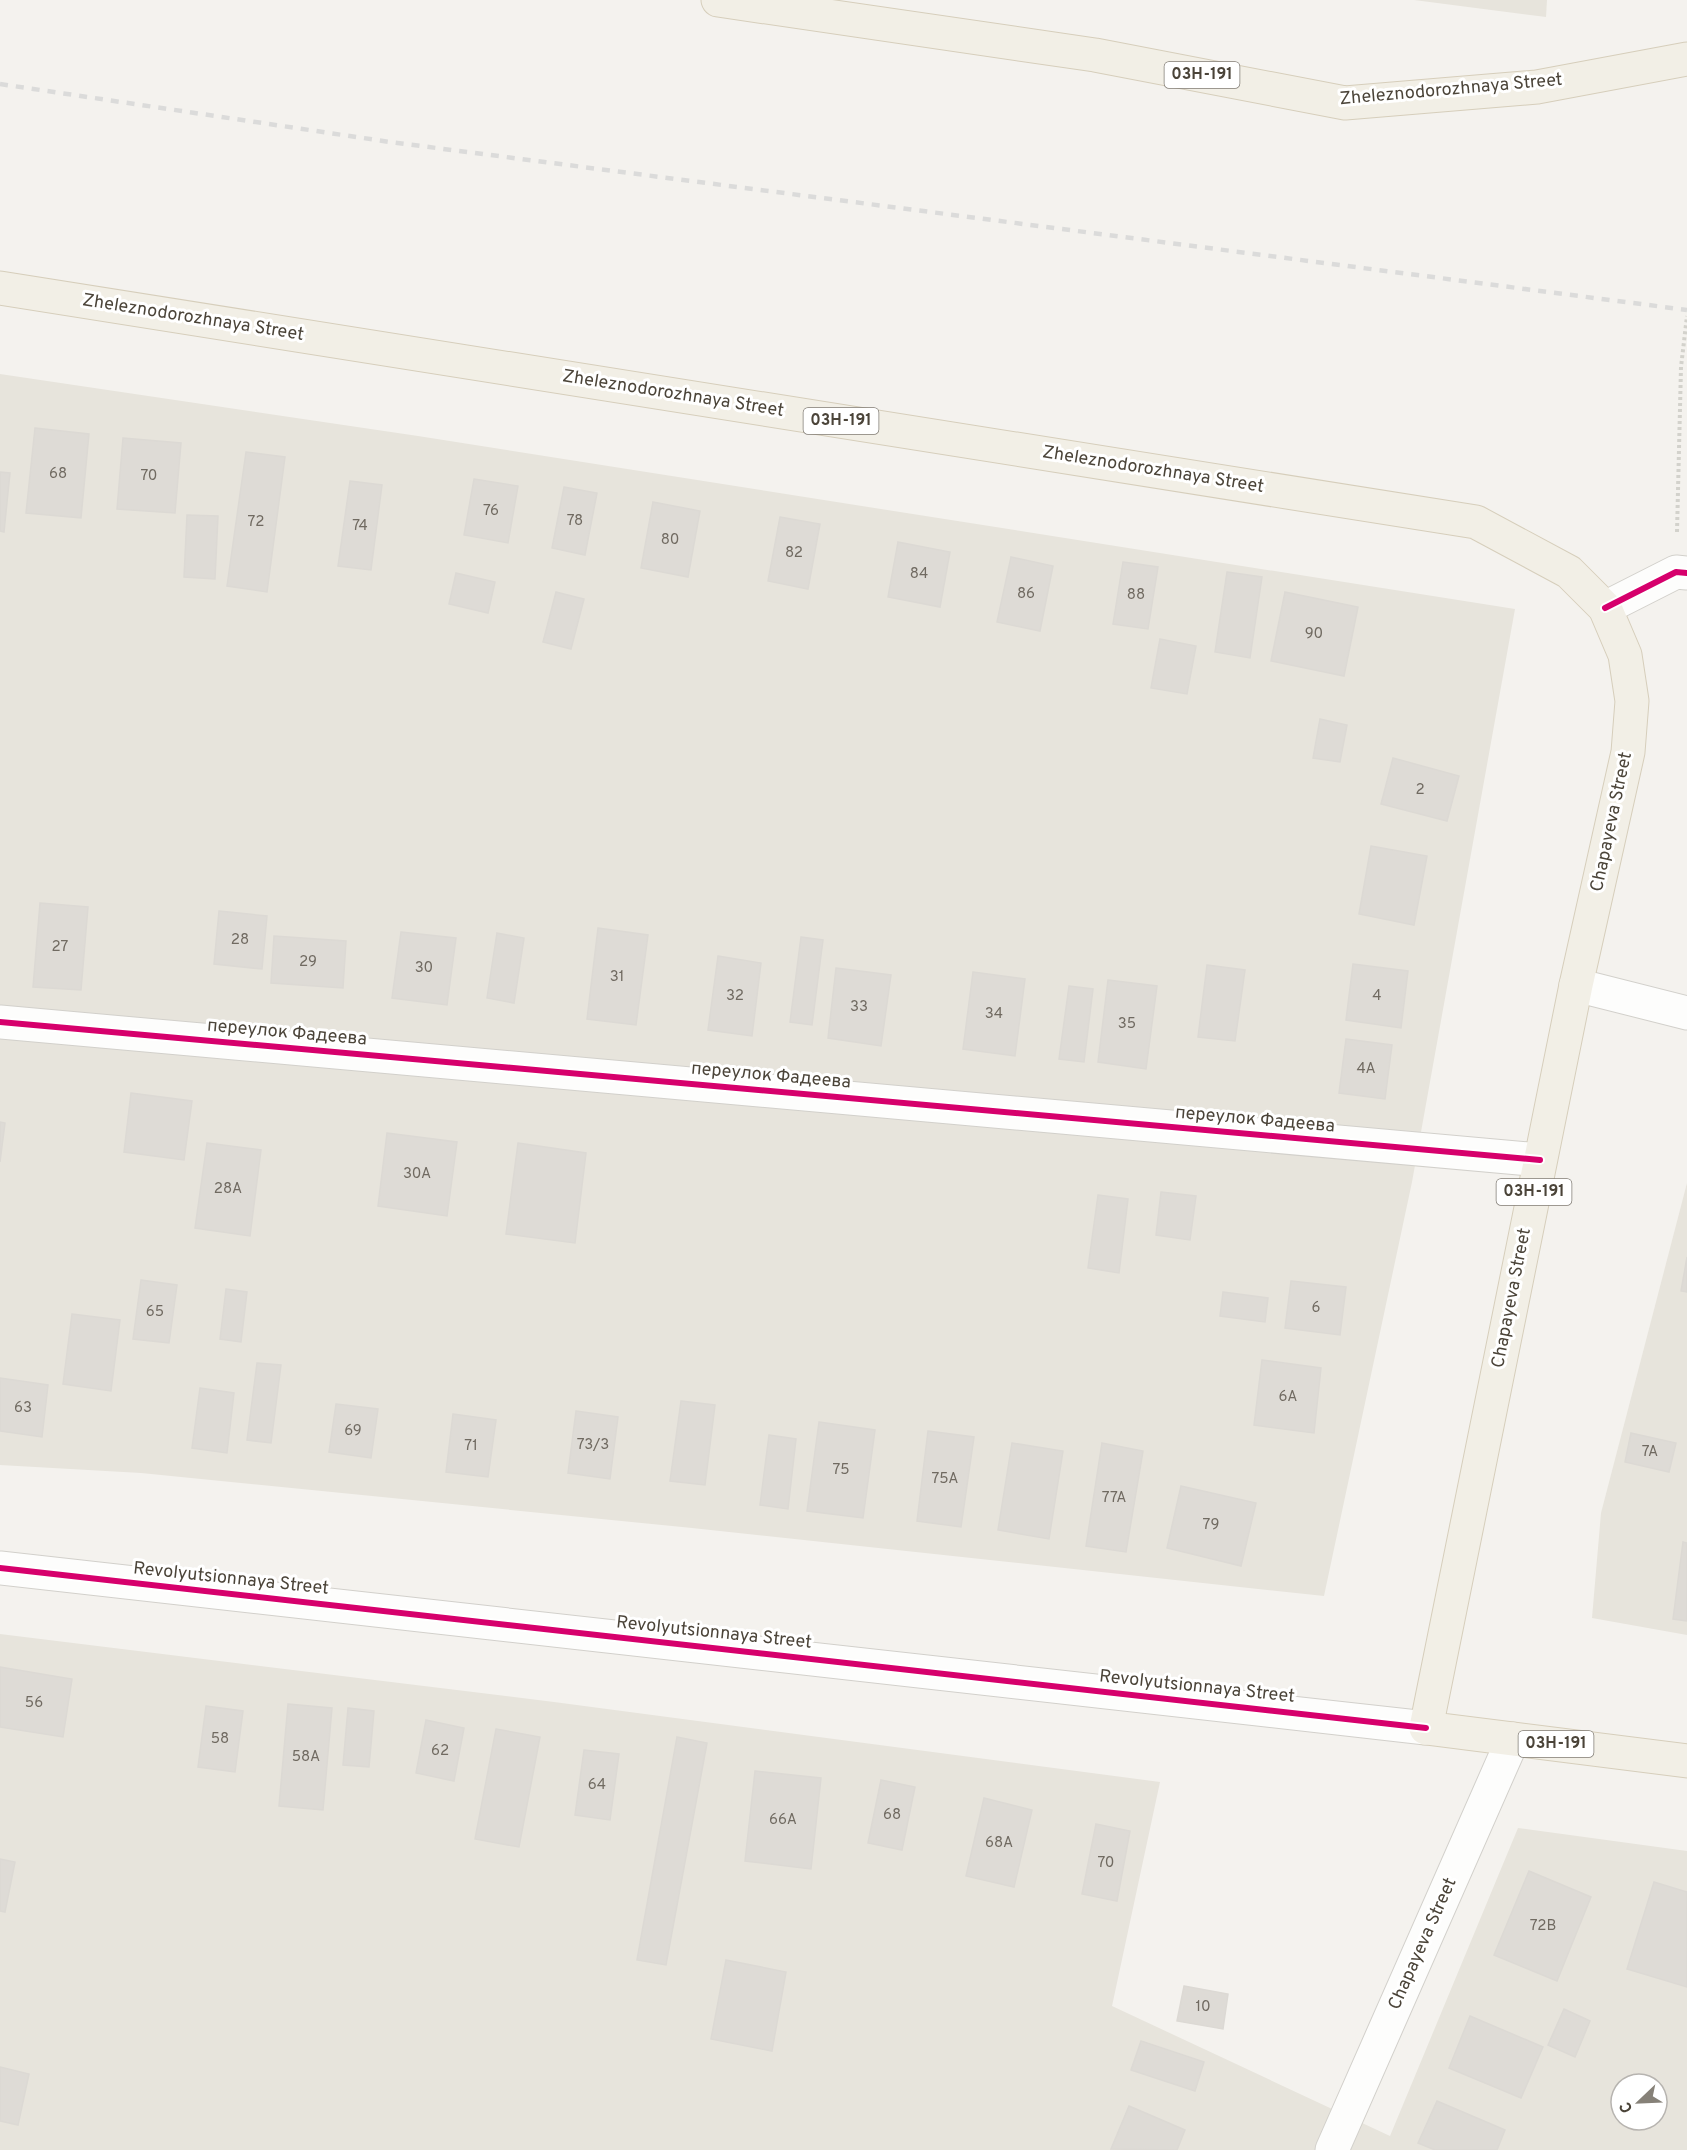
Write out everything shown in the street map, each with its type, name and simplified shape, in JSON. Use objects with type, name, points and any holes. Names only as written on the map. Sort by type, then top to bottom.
[{"type":"main road","name":"Zheleznodorozhnaya Street","points":[[718,0],[1095,55],[1345,103],[1537,87],[1687,59]]},
{"type":"main road","name":"Zheleznodorozhnaya Street","points":[[0,288],[1476,522],[1569,572],[1605,609],[1624,655]]},
{"type":"main road","name":"Chapayeva Street","points":[[1426,1728],[1576,985],[1628,752],[1632,701],[1624,655]]},
{"type":"main road","name":"Revolyutsionnaya Street","points":[[1426,1728],[1687,1761]]},
{"type":"street","points":[[1605,609],[1682,572]]},
{"type":"street","points":[[1576,985],[1687,1013]]},
{"type":"street","name":"переулок Фадеева","points":[[0,1022],[1540,1160]]},
{"type":"street","name":"Revolyutsionnaya Street","points":[[0,1568],[1426,1728]]},
{"type":"street","name":"Chapayeva Street","points":[[1332,2150],[1513,1739]]},
{"type":"path","points":[[1682,572],[1681,367],[1687,316]]},
{"type":"shaded area","points":[[1414,0],[1547,0],[1546,17]]},
{"type":"shaded area","points":[[0,374],[418,436],[1515,609],[1412,1182],[1324,1596],[692,1528],[141,1473],[0,1465]]},
{"type":"shaded area","points":[[1687,1183],[1687,1635],[1592,1618],[1601,1513]]},
{"type":"shaded area","points":[[0,1634],[554,1702],[1160,1782],[1112,2006],[1390,2136],[1518,1828],[1687,1851],[1687,2150],[0,2150]]},
{"type":"building","points":[[35,428],[89,434],[81,518],[26,513]]},
{"type":"building","points":[[123,438],[181,443],[175,513],[117,509]]},
{"type":"building","points":[[246,452],[285,457],[267,592],[227,586]]},
{"type":"building","points":[[0,472],[10,473],[4,532],[0,531]]},
{"type":"building","points":[[474,479],[518,486],[508,543],[464,535]]},
{"type":"building","points":[[350,481],[382,485],[371,570],[338,566]]},
{"type":"building","points":[[564,487],[597,493],[585,555],[552,548]]},
{"type":"building","points":[[653,502],[700,511],[688,577],[641,568]]},
{"type":"building","points":[[187,515],[218,516],[215,579],[184,577]]},
{"type":"building","points":[[780,517],[820,524],[808,589],[768,581]]},
{"type":"building","points":[[898,542],[950,552],[940,607],[888,597]]},
{"type":"building","points":[[1011,557],[1053,566],[1040,631],[997,622]]},
{"type":"building","points":[[1123,562],[1158,567],[1148,629],[1113,624]]},
{"type":"building","points":[[1227,572],[1262,577],[1250,658],[1215,652]]},
{"type":"building","points":[[456,573],[495,582],[488,613],[449,604]]},
{"type":"building","points":[[556,592],[584,599],[571,649],[543,642]]},
{"type":"building","points":[[1285,592],[1358,607],[1344,676],[1271,661]]},
{"type":"building","points":[[1160,639],[1196,646],[1187,694],[1151,688]]},
{"type":"building","points":[[1320,719],[1347,725],[1340,762],[1313,758]]},
{"type":"building","points":[[1393,758],[1459,776],[1447,821],[1381,804]]},
{"type":"building","points":[[1371,846],[1427,856],[1414,925],[1359,914]]},
{"type":"building","points":[[40,903],[88,907],[81,990],[33,987]]},
{"type":"building","points":[[219,911],[267,916],[262,969],[214,964]]},
{"type":"building","points":[[598,928],[648,935],[636,1025],[587,1019]]},
{"type":"building","points":[[401,932],[456,938],[447,1005],[392,998]]},
{"type":"building","points":[[497,933],[524,938],[514,1003],[487,998]]},
{"type":"building","points":[[274,936],[346,941],[343,988],[271,983]]},
{"type":"building","points":[[801,937],[823,940],[812,1025],[790,1022]]},
{"type":"building","points":[[718,956],[761,963],[752,1036],[708,1030]]},
{"type":"building","points":[[1353,964],[1408,971],[1401,1028],[1346,1020]]},
{"type":"building","points":[[1207,965],[1245,970],[1235,1041],[1198,1037]]},
{"type":"building","points":[[836,968],[891,975],[881,1046],[828,1038]]},
{"type":"building","points":[[973,972],[1025,979],[1015,1056],[963,1049]]},
{"type":"building","points":[[1108,980],[1157,986],[1146,1069],[1098,1062]]},
{"type":"building","points":[[1069,986],[1093,989],[1084,1062],[1059,1059]]},
{"type":"building","points":[[1346,1039],[1392,1045],[1385,1099],[1339,1093]]},
{"type":"building","points":[[131,1093],[192,1101],[184,1160],[124,1152]]},
{"type":"building","points":[[0,1122],[5,1123],[0,1162]]},
{"type":"building","points":[[387,1133],[457,1142],[447,1216],[378,1206]]},
{"type":"building","points":[[207,1143],[261,1150],[250,1236],[195,1228]]},
{"type":"building","points":[[518,1143],[586,1153],[575,1243],[506,1234]]},
{"type":"building","points":[[1161,1192],[1196,1196],[1190,1240],[1156,1235]]},
{"type":"building","points":[[1098,1195],[1128,1199],[1119,1273],[1088,1268]]},
{"type":"building","points":[[1687,1257],[1687,1292],[1681,1291]]},
{"type":"building","points":[[141,1280],[177,1285],[169,1343],[133,1339]]},
{"type":"building","points":[[1291,1281],[1346,1287],[1340,1335],[1285,1328]]},
{"type":"building","points":[[226,1289],[247,1292],[241,1342],[220,1339]]},
{"type":"building","points":[[1223,1292],[1268,1298],[1265,1322],[1220,1316]]},
{"type":"building","points":[[72,1314],[120,1320],[111,1391],[63,1384]]},
{"type":"building","points":[[1262,1360],[1321,1368],[1314,1433],[1254,1425]]},
{"type":"building","points":[[257,1363],[281,1365],[271,1443],[247,1440]]},
{"type":"building","points":[[0,1378],[48,1385],[42,1437],[0,1431]]},
{"type":"building","points":[[200,1388],[234,1393],[227,1453],[192,1448]]},
{"type":"building","points":[[681,1401],[715,1405],[705,1485],[670,1481]]},
{"type":"building","points":[[336,1404],[378,1409],[371,1458],[329,1452]]},
{"type":"building","points":[[576,1411],[618,1417],[610,1479],[568,1473]]},
{"type":"building","points":[[453,1414],[496,1420],[488,1477],[446,1472]]},
{"type":"building","points":[[819,1422],[875,1430],[863,1518],[807,1511]]},
{"type":"building","points":[[928,1431],[974,1437],[961,1527],[917,1521]]},
{"type":"building","points":[[1631,1433],[1676,1443],[1669,1472],[1625,1462]]},
{"type":"building","points":[[769,1435],[796,1439],[788,1509],[760,1505]]},
{"type":"building","points":[[1012,1443],[1063,1451],[1049,1539],[998,1530]]},
{"type":"building","points":[[1102,1443],[1143,1451],[1126,1552],[1086,1546]]},
{"type":"building","points":[[1181,1486],[1256,1503],[1241,1566],[1167,1548]]},
{"type":"building","points":[[1683,1542],[1687,1543],[1687,1621],[1673,1619]]},
{"type":"building","points":[[0,1667],[72,1679],[63,1737],[0,1727]]},
{"type":"building","points":[[288,1704],[332,1708],[323,1810],[279,1806]]},
{"type":"building","points":[[206,1706],[243,1711],[235,1772],[198,1767]]},
{"type":"building","points":[[348,1708],[374,1711],[369,1767],[343,1765]]},
{"type":"building","points":[[426,1720],[464,1728],[454,1781],[416,1773]]},
{"type":"building","points":[[496,1729],[540,1737],[519,1847],[475,1839]]},
{"type":"building","points":[[677,1737],[707,1743],[666,1965],[637,1960]]},
{"type":"building","points":[[584,1750],[619,1754],[610,1820],[575,1815]]},
{"type":"building","points":[[755,1771],[821,1778],[811,1869],[745,1861]]},
{"type":"building","points":[[881,1780],[915,1787],[902,1850],[868,1843]]},
{"type":"building","points":[[984,1798],[1032,1810],[1014,1887],[966,1876]]},
{"type":"building","points":[[1096,1824],[1130,1831],[1117,1901],[1082,1894]]},
{"type":"building","points":[[0,1859],[15,1862],[5,1912],[0,1911]]},
{"type":"building","points":[[1529,1871],[1591,1897],[1557,1981],[1494,1955]]},
{"type":"building","points":[[1654,1882],[1687,1892],[1687,1987],[1627,1969]]},
{"type":"building","points":[[726,1960],[786,1972],[772,2051],[711,2039]]},
{"type":"building","points":[[1184,1986],[1228,1994],[1223,2029],[1177,2021]]},
{"type":"building","points":[[1564,2009],[1590,2021],[1575,2057],[1548,2045]]},
{"type":"building","points":[[1470,2016],[1543,2047],[1521,2098],[1449,2068]]},
{"type":"building","points":[[1141,2041],[1204,2062],[1195,2091],[1131,2070]]},
{"type":"building","points":[[0,2067],[29,2074],[18,2125],[0,2121]]},
{"type":"building","points":[[1437,2101],[1505,2130],[1497,2150],[1435,2150],[1418,2143]]},
{"type":"building","points":[[1129,2106],[1185,2130],[1177,2150],[1111,2149]]},
{"type":"railway","points":[[0,84],[390,142],[1687,310]]},
{"type":"cycle path","points":[[1605,608],[1676,572],[1687,573]]},
{"type":"cycle path","points":[[0,1022],[1540,1160]]},
{"type":"cycle path","points":[[0,1568],[1426,1728]]}]
